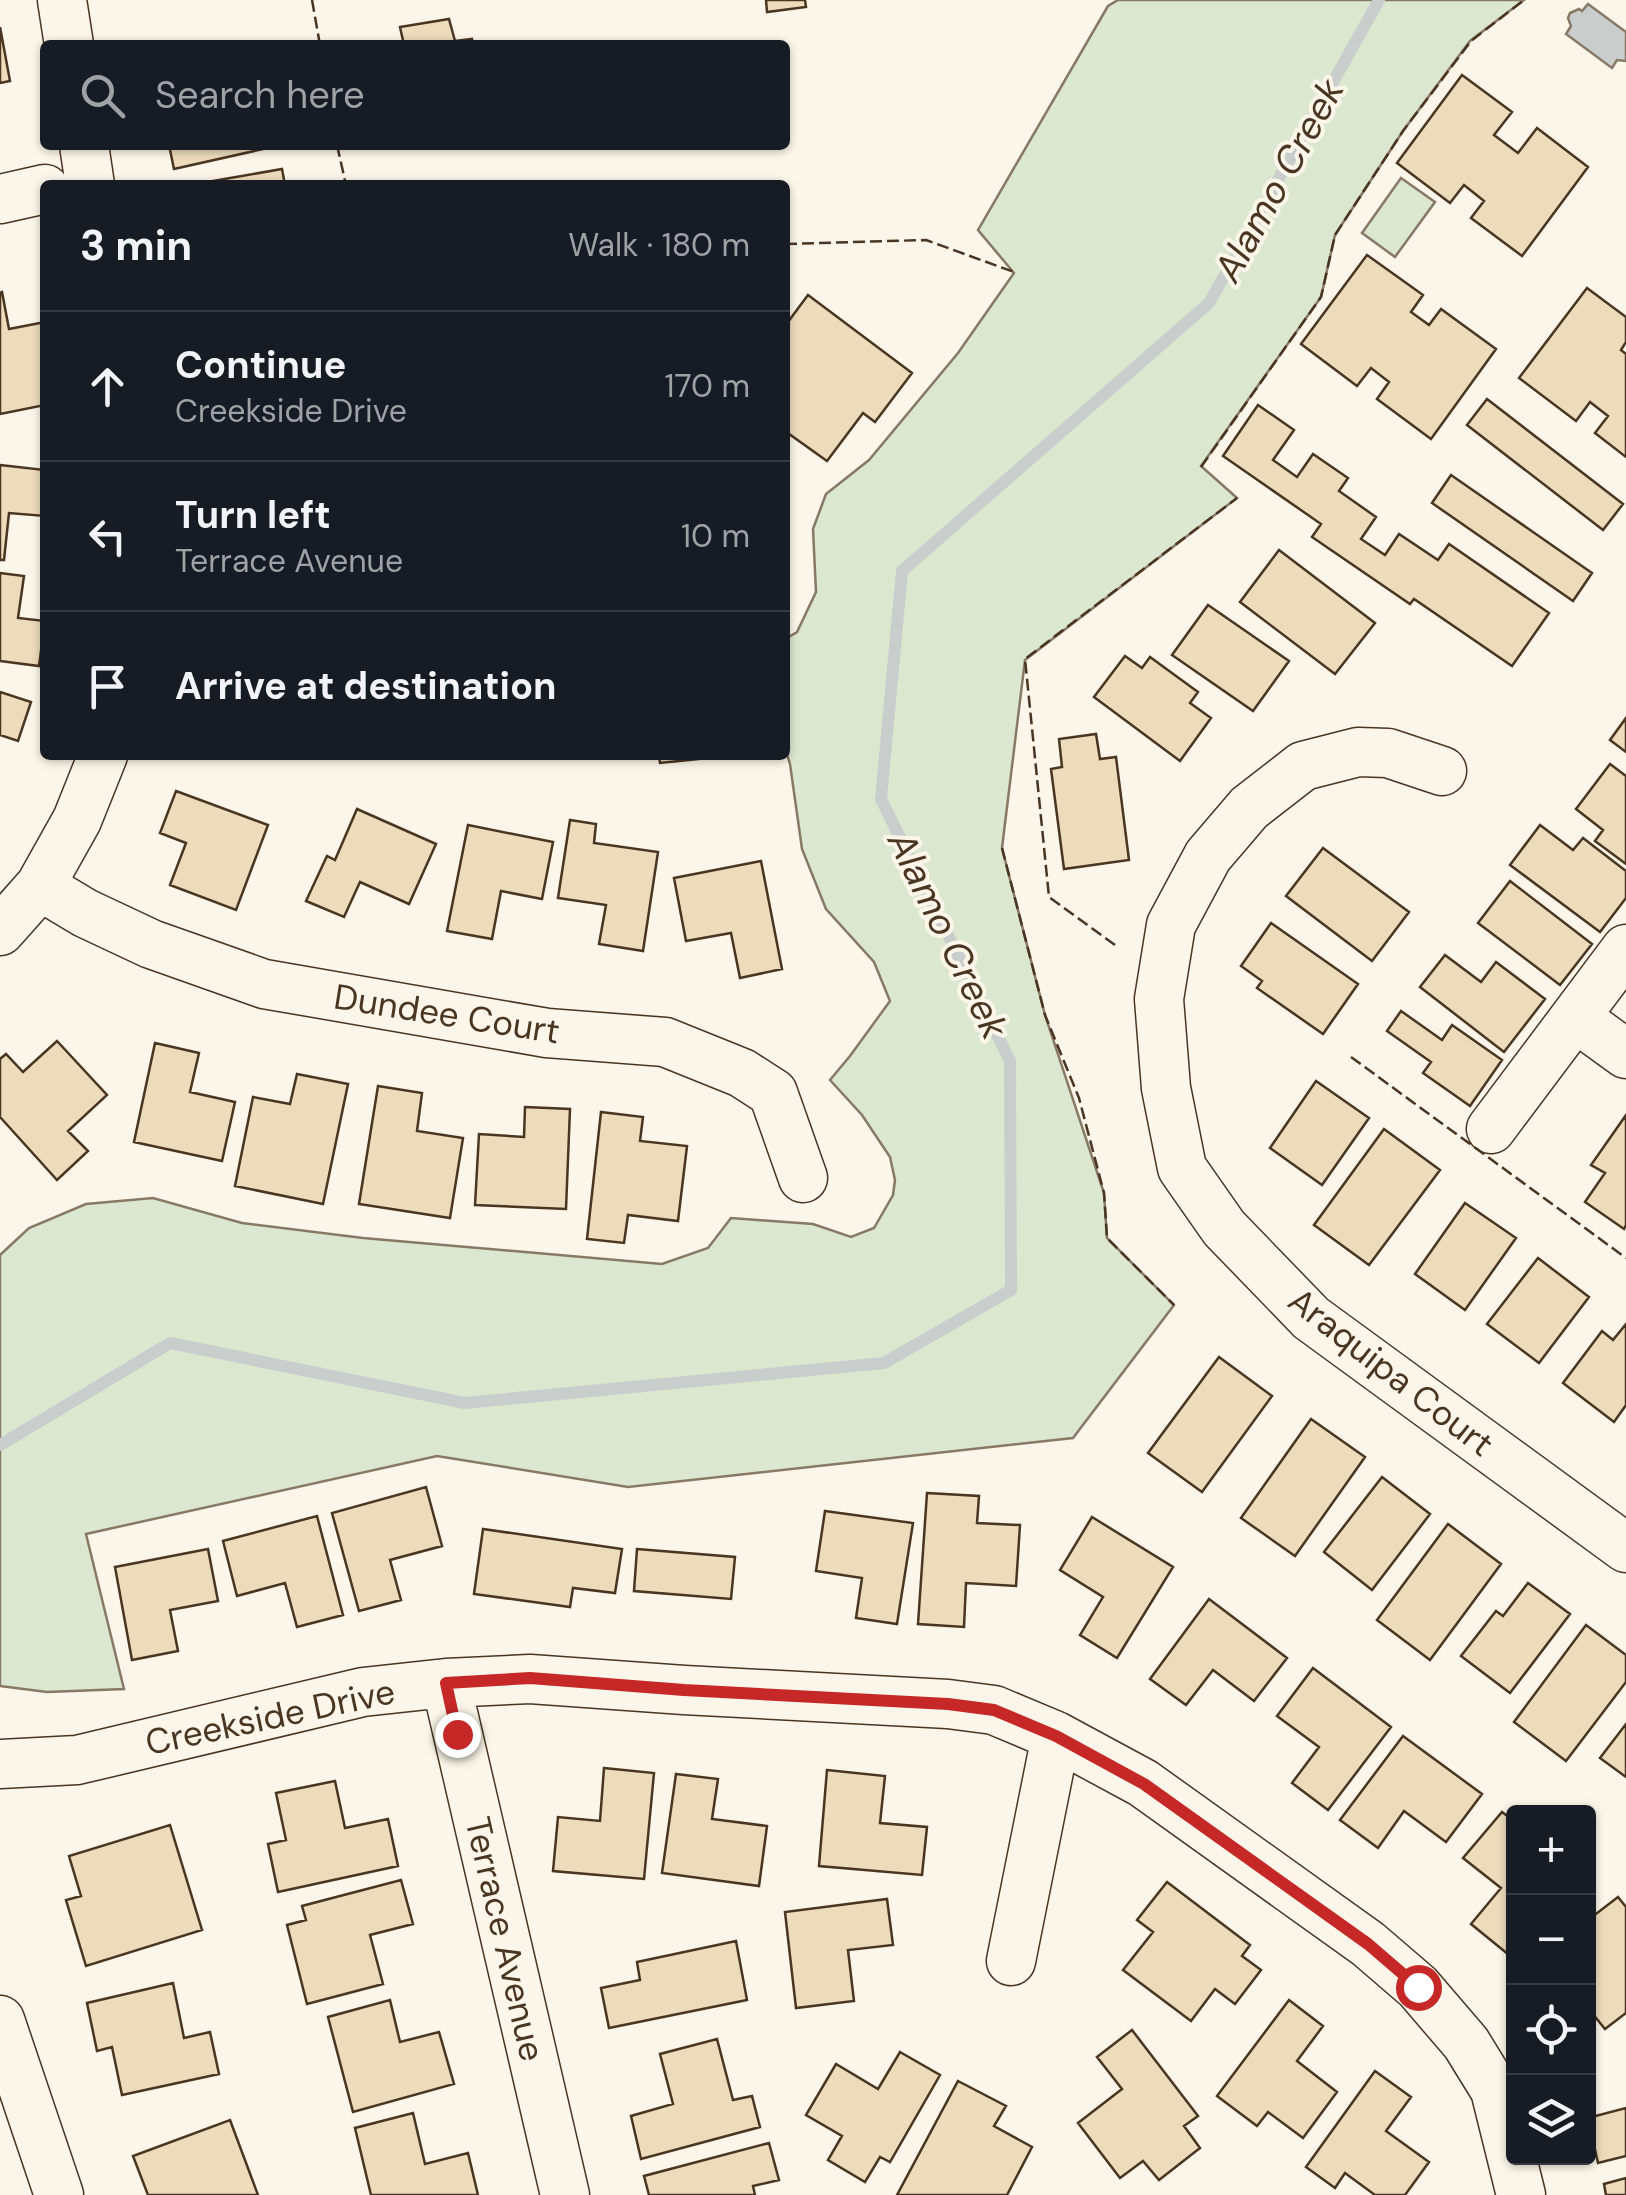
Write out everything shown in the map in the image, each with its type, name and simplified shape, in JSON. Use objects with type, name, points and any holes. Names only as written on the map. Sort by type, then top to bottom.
[{"type":"street","points":[[62,0],[68,40]]},
{"type":"street","points":[[0,199],[40,187]]},
{"type":"street","name":"Araquipa Court","points":[[1442,772],[1388,753],[1358,752],[1303,766],[1249,808],[1208,856],[1171,925],[1159,1000],[1166,1088],[1182,1168],[1224,1228],[1311,1318],[1626,1548]]},
{"type":"street","points":[[2,924],[40,886],[77,820],[101,760]]},
{"type":"street","name":"Dundee Court","points":[[40,886],[85,913],[151,944],[264,984],[547,1033],[664,1042],[742,1073],[773,1092],[803,1178]]},
{"type":"street","points":[[1491,1130],[1626,949]]},
{"type":"street","points":[[1575,1017],[1626,1054]]},
{"type":"street","name":"Creekside Drive","points":[[2,1774],[364,1692],[446,1683],[530,1678],[994,1710],[1056,1736],[1144,1784],[1368,1944],[1418,1987],[1466,2042],[1496,2090],[1521,2195]]},
{"type":"street","name":"Terrace Avenue","points":[[446,1683],[565,2195]]},
{"type":"street","points":[[1011,1961],[1056,1736]]},
{"type":"street","points":[[0,2020],[59,2195]]},
{"type":"green space","points":[[1118,0],[1524,0],[1470,41],[1403,131],[1335,235],[1321,297],[1201,466],[1237,498],[1025,660],[1002,848],[1045,1015],[1104,1193],[1107,1238],[1174,1305],[1073,1438],[628,1487],[437,1456],[86,1534],[124,1689],[47,1692],[0,1686],[0,1255],[29,1228],[86,1204],[153,1198],[242,1223],[363,1238],[662,1264],[708,1248],[731,1218],[813,1224],[851,1237],[874,1228],[893,1195],[895,1180],[890,1157],[862,1115],[830,1080],[890,1001],[874,962],[826,909],[802,849],[789,760],[790,636],[797,632],[816,592],[813,529],[826,494],[869,460],[958,353],[1014,273],[978,230],[1108,6]]},
{"type":"green space","points":[[1401,178],[1435,202],[1395,257],[1362,233]]},
{"type":"shaded area","points":[[1588,4],[1626,32],[1626,61],[1617,60],[1612,68],[1566,34],[1571,26],[1570,13],[1582,11]]},
{"type":"building","points":[[766,0],[805,0],[806,7],[767,12]]},
{"type":"building","points":[[449,19],[455,40],[403,40],[400,27]]},
{"type":"building","points":[[0,27],[10,81],[0,83]]},
{"type":"building","points":[[1462,75],[1512,112],[1494,135],[1518,153],[1537,128],[1588,167],[1522,256],[1471,218],[1484,201],[1464,185],[1450,203],[1397,163]]},
{"type":"building","points":[[170,150],[259,150],[174,169]]},
{"type":"building","points":[[282,169],[284,180],[219,180]]},
{"type":"building","points":[[1367,255],[1423,295],[1411,312],[1429,325],[1441,309],[1496,349],[1431,439],[1377,399],[1389,382],[1371,368],[1357,386],[1301,344]]},
{"type":"building","points":[[1587,288],[1626,317],[1626,342],[1621,350],[1626,354],[1626,457],[1595,433],[1608,416],[1590,402],[1576,421],[1519,378]]},
{"type":"building","points":[[0,293],[9,329],[40,323],[40,406],[0,414]]},
{"type":"building","points":[[808,295],[912,373],[875,422],[863,413],[827,461],[790,435],[790,319]]},
{"type":"building","points":[[1487,399],[1623,504],[1603,530],[1467,425]]},
{"type":"building","points":[[1258,405],[1294,430],[1273,460],[1297,477],[1313,454],[1348,478],[1339,491],[1376,517],[1361,539],[1385,555],[1399,534],[1438,560],[1449,544],[1549,613],[1512,666],[1414,599],[1410,604],[1312,537],[1321,524],[1223,456]]},
{"type":"building","points":[[0,465],[40,469],[40,516],[9,513],[4,560],[0,560]]},
{"type":"building","points":[[1451,475],[1592,573],[1573,601],[1432,503]]},
{"type":"building","points":[[1279,550],[1375,623],[1335,674],[1240,602]]},
{"type":"building","points":[[0,573],[24,576],[18,618],[40,620],[39,666],[0,661]]},
{"type":"building","points":[[1208,605],[1289,661],[1253,711],[1172,655]]},
{"type":"building","points":[[1125,656],[1142,668],[1150,657],[1198,692],[1190,703],[1211,718],[1180,761],[1094,697]]},
{"type":"building","points":[[0,692],[31,702],[18,741],[0,735]]},
{"type":"building","points":[[1626,718],[1626,752],[1610,740]]},
{"type":"building","points":[[1096,734],[1100,759],[1116,757],[1129,860],[1064,869],[1051,769],[1062,767],[1059,739]]},
{"type":"building","points":[[1610,764],[1626,776],[1626,864],[1595,841],[1603,830],[1576,809]]},
{"type":"building","points":[[176,791],[268,825],[236,910],[170,885],[186,843],[160,833]]},
{"type":"building","points":[[357,809],[436,844],[409,904],[360,882],[344,917],[306,901],[327,856],[335,860]]},
{"type":"building","points":[[570,820],[596,824],[594,843],[658,852],[643,951],[599,944],[606,905],[558,898]]},
{"type":"building","points":[[468,825],[553,842],[542,899],[501,891],[492,939],[447,931]]},
{"type":"building","points":[[1540,825],[1573,850],[1583,838],[1626,871],[1626,898],[1600,932],[1510,865]]},
{"type":"building","points":[[1323,848],[1409,912],[1372,961],[1286,896]]},
{"type":"building","points":[[761,861],[782,969],[740,978],[731,933],[686,941],[674,878]]},
{"type":"building","points":[[1510,881],[1592,944],[1560,985],[1478,923]]},
{"type":"building","points":[[1271,923],[1358,984],[1323,1034],[1257,988],[1262,981],[1241,966]]},
{"type":"building","points":[[1445,955],[1481,982],[1496,962],[1545,999],[1504,1052],[1420,987]]},
{"type":"building","points":[[1401,1011],[1442,1040],[1452,1025],[1502,1060],[1470,1106],[1423,1073],[1431,1062],[1387,1031]]},
{"type":"building","points":[[57,1041],[107,1095],[68,1131],[88,1151],[57,1180],[0,1117],[0,1059],[6,1054],[23,1072]]},
{"type":"building","points":[[155,1043],[199,1053],[190,1092],[235,1102],[222,1161],[134,1142]]},
{"type":"building","points":[[297,1074],[348,1084],[323,1204],[235,1186],[253,1097],[290,1104]]},
{"type":"building","points":[[1316,1081],[1369,1118],[1322,1185],[1270,1148]]},
{"type":"building","points":[[378,1086],[422,1093],[417,1131],[463,1138],[450,1218],[359,1204]]},
{"type":"building","points":[[525,1107],[570,1109],[566,1209],[475,1205],[479,1134],[524,1137]]},
{"type":"building","points":[[601,1112],[643,1117],[640,1141],[687,1146],[678,1221],[628,1215],[624,1243],[587,1239]]},
{"type":"building","points":[[1626,1115],[1624,1229],[1585,1202],[1605,1173],[1591,1165]]},
{"type":"building","points":[[1384,1129],[1440,1170],[1369,1265],[1314,1225]]},
{"type":"building","points":[[1465,1203],[1516,1238],[1465,1310],[1415,1274]]},
{"type":"building","points":[[1538,1258],[1589,1297],[1539,1363],[1487,1324]]},
{"type":"building","points":[[1626,1324],[1626,1405],[1614,1422],[1563,1383],[1602,1331],[1613,1340]]},
{"type":"building","points":[[1219,1357],[1272,1396],[1202,1492],[1148,1453]]},
{"type":"building","points":[[1311,1419],[1365,1457],[1295,1556],[1241,1518]]},
{"type":"building","points":[[1382,1477],[1430,1514],[1372,1590],[1324,1552]]},
{"type":"building","points":[[426,1487],[442,1546],[390,1560],[401,1600],[359,1611],[332,1513]]},
{"type":"building","points":[[927,1493],[979,1496],[977,1523],[1020,1525],[1016,1586],[966,1583],[964,1627],[918,1624]]},
{"type":"building","points":[[825,1511],[913,1523],[897,1624],[856,1618],[862,1578],[816,1571]]},
{"type":"building","points":[[317,1516],[343,1615],[297,1627],[285,1583],[237,1596],[223,1541]]},
{"type":"building","points":[[1092,1517],[1173,1567],[1117,1658],[1080,1635],[1103,1597],[1060,1570]]},
{"type":"building","points":[[1448,1524],[1501,1564],[1430,1660],[1377,1620]]},
{"type":"building","points":[[483,1529],[622,1549],[615,1593],[573,1588],[570,1607],[474,1594]]},
{"type":"building","points":[[208,1549],[218,1601],[170,1610],[178,1651],[132,1660],[115,1567]]},
{"type":"building","points":[[637,1549],[735,1557],[731,1599],[634,1591]]},
{"type":"building","points":[[1528,1583],[1570,1614],[1510,1693],[1461,1656],[1496,1611],[1503,1616]]},
{"type":"building","points":[[1209,1599],[1287,1658],[1254,1701],[1213,1670],[1186,1705],[1150,1679]]},
{"type":"building","points":[[1586,1625],[1626,1655],[1626,1682],[1566,1761],[1514,1722]]},
{"type":"building","points":[[1313,1668],[1391,1727],[1328,1810],[1292,1783],[1319,1747],[1277,1716]]},
{"type":"building","points":[[1626,1724],[1626,1777],[1600,1758]]},
{"type":"building","points":[[1403,1736],[1482,1794],[1446,1842],[1404,1811],[1378,1848],[1340,1820]]},
{"type":"building","points":[[604,1768],[654,1773],[644,1879],[553,1871],[558,1817],[600,1821]]},
{"type":"building","points":[[827,1770],[885,1776],[880,1823],[927,1827],[922,1875],[819,1866]]},
{"type":"building","points":[[676,1774],[718,1779],[712,1819],[767,1826],[759,1886],[662,1873]]},
{"type":"building","points":[[335,1781],[345,1828],[388,1819],[398,1866],[278,1892],[268,1844],[286,1840],[276,1793]]},
{"type":"building","points":[[1502,1812],[1506,1815],[1506,1953],[1471,1924],[1501,1888],[1463,1858]]},
{"type":"building","points":[[170,1825],[202,1930],[86,1966],[66,1900],[81,1896],[69,1856]]},
{"type":"building","points":[[401,1880],[413,1924],[370,1935],[383,1984],[307,2004],[287,1925],[306,1920],[302,1906]]},
{"type":"building","points":[[1167,1882],[1250,1945],[1242,1956],[1261,1970],[1235,2004],[1215,1989],[1191,2021],[1123,1970],[1153,1932],[1137,1920]]},
{"type":"building","points":[[1618,1897],[1626,1907],[1626,2013],[1605,2029],[1596,2018],[1596,1914]]},
{"type":"building","points":[[887,1899],[893,1945],[848,1950],[854,2001],[796,2008],[785,1912]]},
{"type":"building","points":[[736,1941],[747,2000],[609,2028],[601,1988],[640,1980],[637,1962]]},
{"type":"building","points":[[173,1983],[184,2038],[210,2032],[219,2074],[122,2095],[112,2047],[97,2051],[87,2003]]},
{"type":"building","points":[[390,2000],[400,2042],[439,2032],[454,2084],[353,2112],[328,2017]]},
{"type":"building","points":[[1289,2000],[1323,2026],[1297,2061],[1337,2092],[1303,2138],[1268,2112],[1257,2126],[1217,2096]]},
{"type":"building","points":[[1132,2030],[1198,2116],[1184,2126],[1200,2148],[1159,2180],[1143,2161],[1120,2178],[1078,2123],[1122,2089],[1097,2057]]},
{"type":"building","points":[[717,2039],[733,2100],[752,2096],[760,2127],[641,2159],[631,2116],[673,2104],[660,2054]]},
{"type":"building","points":[[900,2052],[940,2075],[890,2162],[880,2157],[865,2182],[828,2160],[842,2136],[806,2115],[836,2064],[878,2089]]},
{"type":"building","points":[[1375,2071],[1411,2097],[1386,2131],[1429,2162],[1405,2195],[1375,2195],[1345,2173],[1335,2188],[1306,2167]]},
{"type":"building","points":[[958,2081],[1006,2106],[994,2126],[1032,2147],[1007,2195],[897,2195]]},
{"type":"building","points":[[1626,2108],[1626,2156],[1598,2163],[1596,2116]]},
{"type":"building","points":[[413,2113],[425,2164],[468,2153],[478,2195],[371,2195],[355,2128]]},
{"type":"building","points":[[230,2120],[258,2195],[148,2195],[133,2156]]},
{"type":"building","points":[[769,2143],[779,2180],[753,2186],[755,2195],[649,2195],[644,2176]]},
{"type":"building","points":[[1626,2178],[1626,2195],[1606,2195],[1604,2184]]},
{"type":"waterway","name":"Alamo Creek","points":[[0,1445],[170,1343],[465,1403],[884,1363],[1011,1290],[1010,1061],[881,799],[902,571],[1209,303],[1379,0]]},
{"type":"fence","points":[[312,0],[319,40]]},
{"type":"fence","points":[[1201,467],[1321,297],[1335,235],[1403,131],[1471,41],[1524,0]]},
{"type":"fence","points":[[338,150],[345,180]]},
{"type":"fence","points":[[790,244],[926,240],[1014,272]]},
{"type":"fence","points":[[1115,945],[1049,897],[1025,659],[1237,498]]},
{"type":"fence","points":[[1002,848],[1045,1015],[1079,1098],[1104,1193],[1107,1238],[1174,1305]]},
{"type":"fence","points":[[1351,1057],[1626,1258]]},
{"type":"route","points":[[457,1734],[446,1683],[530,1678],[994,1710],[1056,1736],[1144,1784],[1368,1944],[1418,1987]]}]
